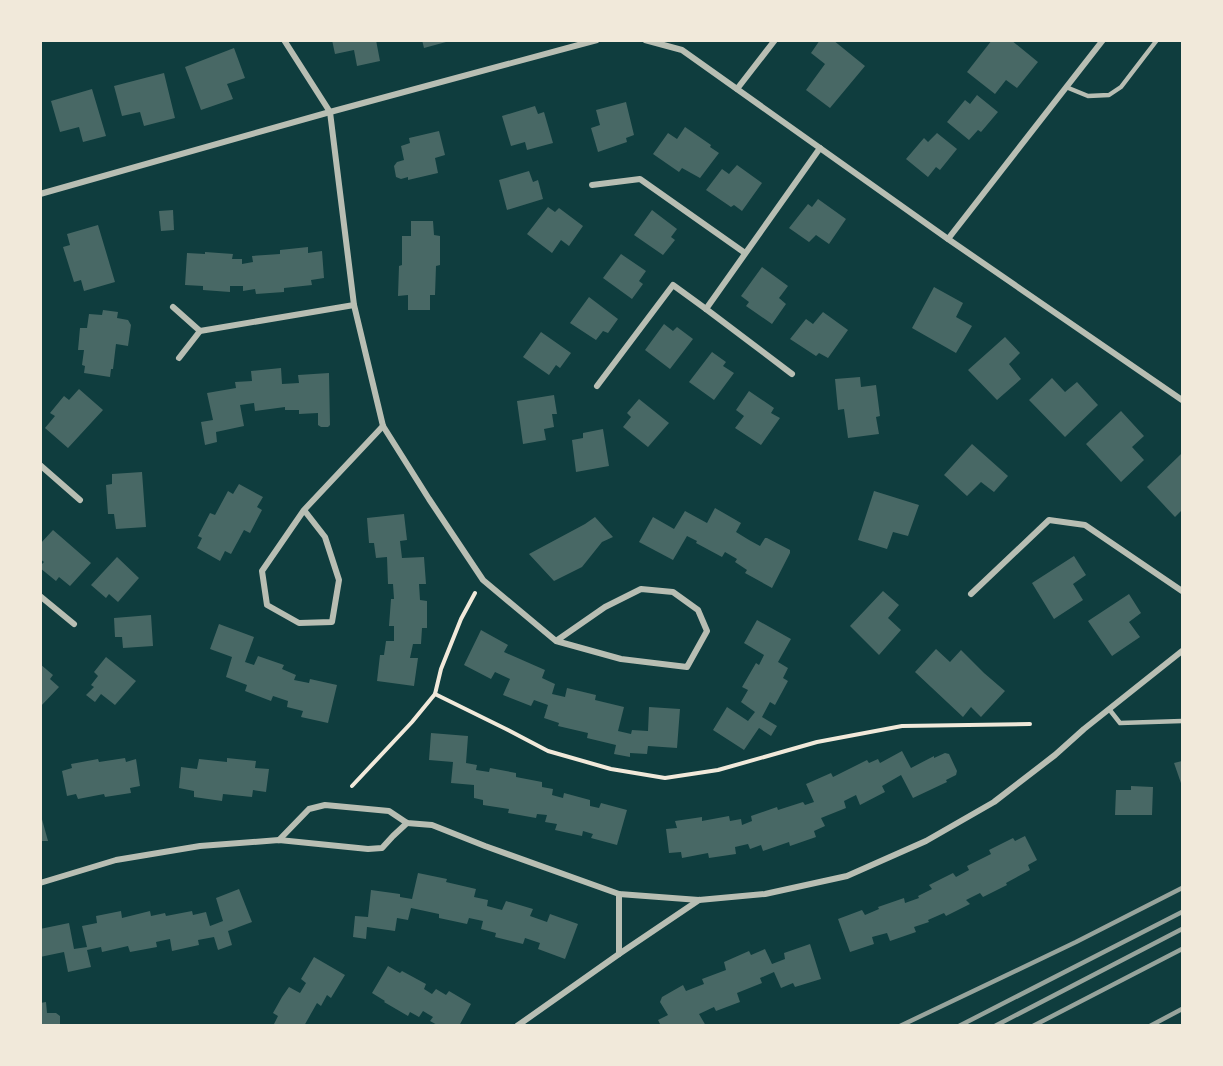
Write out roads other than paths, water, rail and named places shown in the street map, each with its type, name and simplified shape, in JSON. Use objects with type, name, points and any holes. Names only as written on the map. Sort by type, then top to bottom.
[{"type":"street","points":[[284,40],[330,112],[354,305],[383,426],[483,580],[556,641],[621,658],[687,667],[707,631],[698,610],[673,592],[641,589],[605,608],[556,641]]},
{"type":"street","points":[[563,40],[566,49]]},
{"type":"street","points":[[40,195],[330,112],[597,40]]},
{"type":"street","points":[[645,40],[682,50],[1182,400]]},
{"type":"street","points":[[737,89],[775,40]]},
{"type":"street","points":[[948,238],[1103,40]]},
{"type":"street","points":[[706,309],[820,148]]},
{"type":"street","points":[[592,185],[640,179],[745,253]]},
{"type":"street","points":[[597,386],[673,285],[792,374]]},
{"type":"street","points":[[179,358],[200,331],[354,305]]},
{"type":"street","points":[[173,307],[200,331]]},
{"type":"street","points":[[304,510],[325,537],[339,580],[332,622],[299,623],[267,605],[262,571],[304,510],[383,426]]},
{"type":"street","points":[[40,465],[80,500]]},
{"type":"street","points":[[971,594],[1049,520],[1085,525],[1182,591]]},
{"type":"street","points":[[40,596],[74,624]]},
{"type":"street","points":[[279,840],[309,808],[325,805],[389,812],[407,823],[432,825],[619,894],[699,900],[765,894],[847,876],[926,841],[994,802],[1182,651]]},
{"type":"street","points":[[40,884],[116,860],[200,846],[279,840],[368,849],[382,848],[407,823]]},
{"type":"street","points":[[619,894],[619,954]]},
{"type":"street","points":[[517,1026],[699,900]]},
{"type":"lane","points":[[1066,87],[1088,96],[1109,95],[1121,87],[1157,40]]},
{"type":"lane","points":[[1108,709],[1120,723],[1182,721]]},
{"type":"railway","points":[[900,1026],[1076,942],[1182,888]]},
{"type":"railway","points":[[959,1026],[1182,912]]},
{"type":"railway","points":[[995,1026],[1182,929]]},
{"type":"railway","points":[[1033,1026],[1182,949]]},
{"type":"railway","points":[[1150,1026],[1182,1009]]}]
